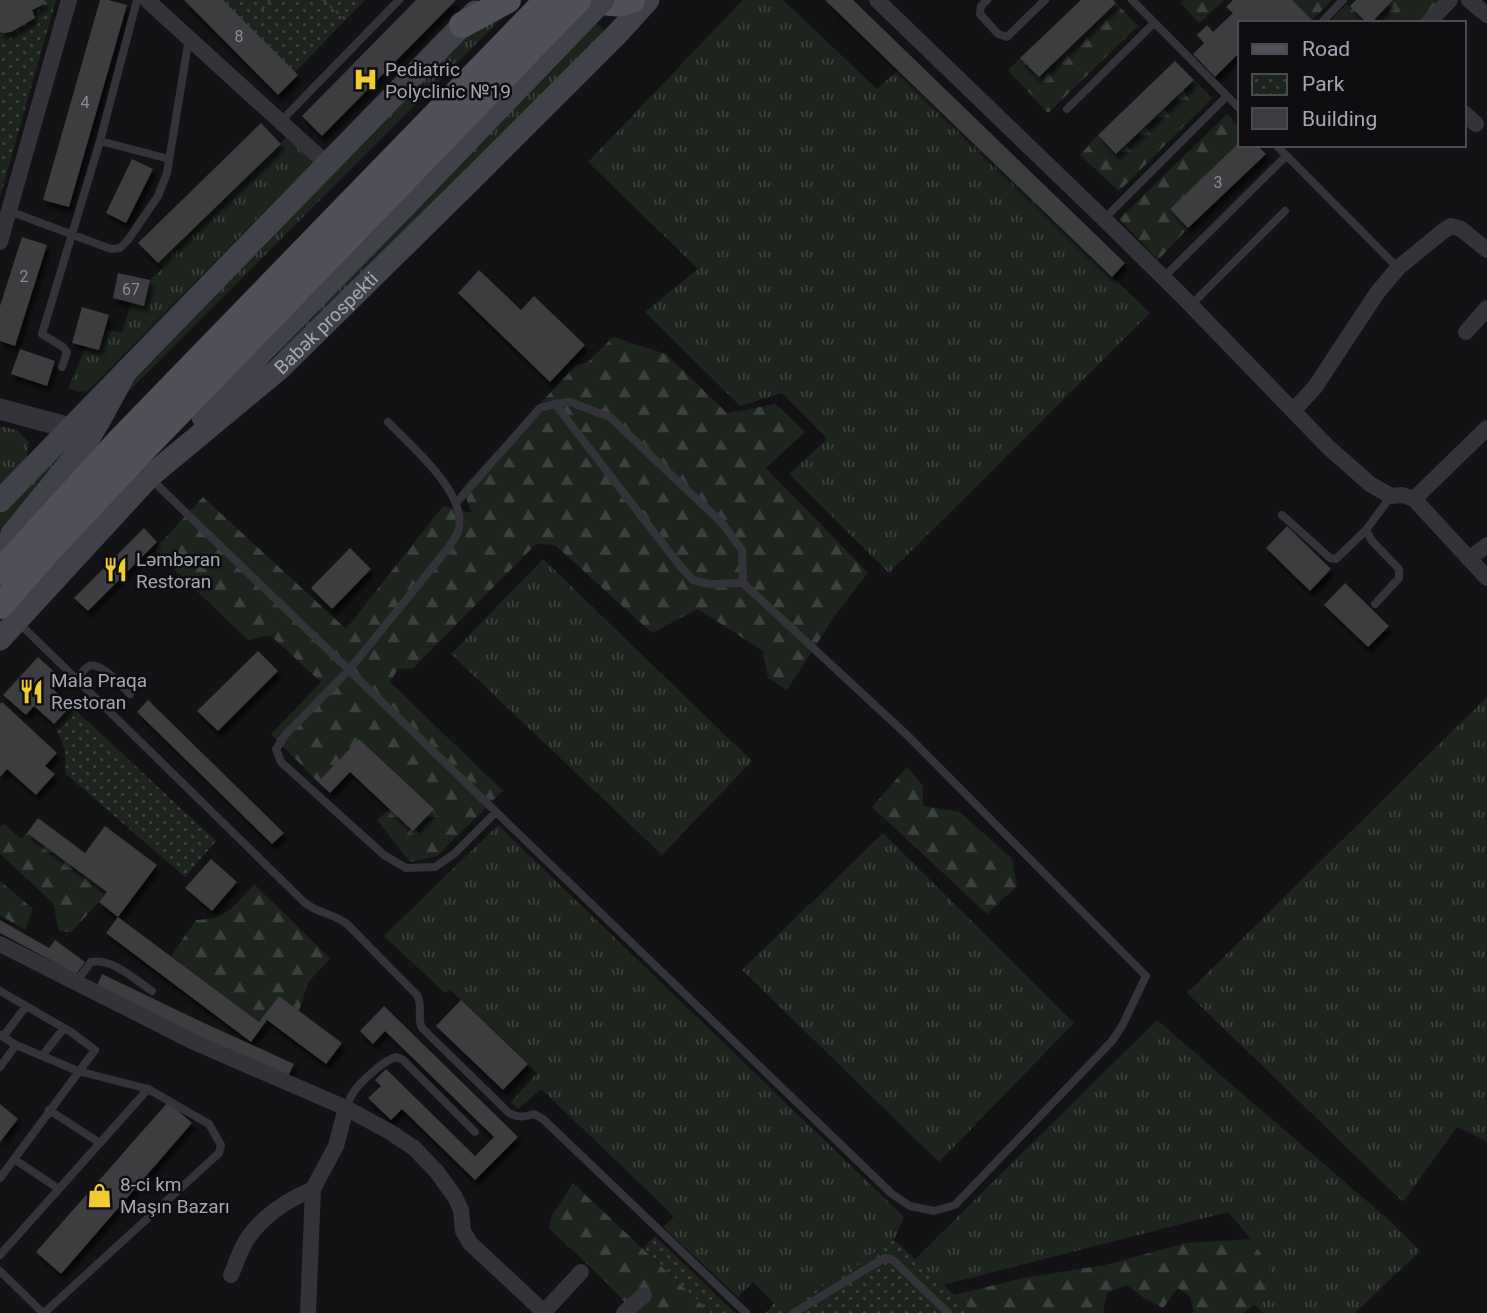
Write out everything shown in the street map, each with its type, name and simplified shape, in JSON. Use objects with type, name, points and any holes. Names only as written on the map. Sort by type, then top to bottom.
[{"type":"main road","points":[[0,502],[487,0]]},
{"type":"main road","points":[[462,26],[508,0]]},
{"type":"main road","points":[[0,572],[120,440],[547,0]]},
{"type":"main road","name":"Babək prospekti","points":[[0,639],[8,613],[51,548],[578,0]]},
{"type":"main road","points":[[597,0],[608,4],[632,0]]},
{"type":"main road","points":[[126,371],[86,443],[12,534],[10,551],[13,560],[28,572],[36,574],[58,566],[149,477],[262,352],[603,0]]},
{"type":"main road","name":"Babək prospekti","points":[[8,613],[149,477],[279,369],[478,173],[648,0]]},
{"type":"main road","points":[[0,567],[14,571],[26,585],[26,600],[8,613]]},
{"type":"street","points":[[0,242],[69,0]]},
{"type":"street","points":[[148,0],[327,164]]},
{"type":"street","points":[[877,0],[1164,277],[1328,447],[1370,484],[1391,496],[1402,495],[1414,499],[1487,578]]},
{"type":"street","points":[[1430,21],[1450,0]]},
{"type":"street","points":[[1469,0],[1487,15]]},
{"type":"street","points":[[1293,411],[1315,387],[1377,293],[1398,268],[1451,226],[1461,229],[1487,250]]},
{"type":"street","points":[[1466,332],[1487,308]]},
{"type":"street","points":[[0,409],[70,428]]},
{"type":"street","points":[[1414,499],[1487,428]]},
{"type":"street","points":[[1469,559],[1487,545]]},
{"type":"street","points":[[0,944],[194,1042],[346,1108],[414,1147],[455,1197],[461,1210],[463,1231],[470,1243],[544,1312],[580,1272]]},
{"type":"street","points":[[308,1313],[313,1189],[336,1146],[346,1108]]},
{"type":"street","points":[[231,1275],[246,1240],[263,1222],[282,1204],[313,1189]]},
{"type":"street","points":[[624,1313],[644,1295]]},
{"type":"lane","points":[[62,367],[67,352],[42,334],[100,141],[137,0]]},
{"type":"lane","points":[[281,121],[399,0]]},
{"type":"lane","points":[[987,0],[981,6],[979,14],[998,34],[1007,37],[1045,0]]},
{"type":"lane","points":[[1132,0],[1238,106]]},
{"type":"lane","points":[[1323,21],[1343,0]]},
{"type":"lane","points":[[1067,109],[1154,23]]},
{"type":"lane","points":[[9,211],[111,249],[120,248],[158,196],[167,173],[189,38]]},
{"type":"lane","points":[[1104,219],[1227,96]]},
{"type":"lane","points":[[100,141],[169,159]]},
{"type":"lane","points":[[1278,147],[1398,268]]},
{"type":"lane","points":[[1164,277],[1286,156]]},
{"type":"lane","points":[[1191,305],[1285,211]]},
{"type":"lane","points":[[457,502],[540,408],[570,402],[610,417],[722,523],[742,550],[743,583]]},
{"type":"lane","points":[[149,477],[892,1194],[910,1206],[934,1211],[955,1205],[1112,1041],[1146,976],[908,736],[743,583],[709,584],[694,580],[680,566],[555,404]]},
{"type":"lane","points":[[388,422],[445,482],[457,502],[459,531],[349,670],[286,734],[276,749],[281,762],[384,855],[406,868],[435,867],[454,854],[496,812]]},
{"type":"lane","points":[[1282,515],[1330,558],[1336,559],[1366,530],[1391,496]]},
{"type":"lane","points":[[1366,530],[1399,569],[1399,578],[1375,604]]},
{"type":"lane","points":[[8,613],[304,902],[311,908],[341,918],[366,942],[417,995],[421,1002],[419,1022],[422,1028],[509,1113],[523,1118],[534,1114],[543,1119],[746,1313]]},
{"type":"lane","points":[[77,678],[89,667],[96,666],[130,694]]},
{"type":"lane","points":[[75,982],[91,962],[100,960],[112,964],[152,991]]},
{"type":"lane","points":[[0,991],[64,1028],[95,1050],[0,1178]]},
{"type":"lane","points":[[0,1271],[43,1313],[219,1153],[221,1145],[209,1124],[148,1089],[78,1071],[1,1036],[26,1006]]},
{"type":"lane","points":[[42,1056],[64,1028]]},
{"type":"lane","points":[[0,1067],[16,1045]]},
{"type":"lane","points":[[346,1108],[353,1092],[379,1066],[396,1057],[403,1060],[475,1132]]},
{"type":"lane","points":[[0,1255],[148,1089]]},
{"type":"lane","points":[[50,1110],[100,1143]]},
{"type":"lane","points":[[14,1159],[59,1189]]},
{"type":"lane","points":[[794,1313],[886,1258],[893,1260],[948,1313]]},
{"type":"path","points":[[262,9],[270,0]]},
{"type":"path","points":[[323,0],[346,20]]},
{"type":"green space","points":[[0,0],[56,0],[0,197]]},
{"type":"green space","points":[[223,0],[365,0],[295,72]]},
{"type":"green space","points":[[743,0],[783,0],[877,89],[898,70],[1150,313],[889,573],[789,474],[827,439],[782,393],[740,406],[645,312],[698,269],[588,162]]},
{"type":"green space","points":[[1184,0],[1224,0],[1199,23],[1181,3]]},
{"type":"green space","points":[[1292,0],[1332,0],[1312,20]]},
{"type":"green space","points":[[1393,0],[1444,0],[1424,21],[1373,21]]},
{"type":"green space","points":[[1116,3],[1138,26],[1048,113],[1008,70],[1020,58],[1039,77]]},
{"type":"green space","points":[[1345,6],[1350,6],[1365,21],[1330,21]]},
{"type":"green space","points":[[503,17],[119,401],[132,376],[465,36]]},
{"type":"green space","points":[[595,22],[606,32],[286,350],[276,352]]},
{"type":"green space","points":[[1194,80],[1212,98],[1119,191],[1080,155],[1098,135],[1117,154]]},
{"type":"green space","points":[[1227,114],[1238,126],[1238,144],[1170,209],[1188,228],[1158,260],[1119,219]]},
{"type":"green space","points":[[288,136],[315,160],[88,391],[80,392],[68,388],[86,347],[99,350],[105,329],[122,333],[131,303],[144,305],[150,280],[163,268],[158,263]]},
{"type":"green space","points":[[613,337],[666,354],[727,413],[776,404],[805,432],[766,468],[868,573],[836,614],[787,690],[768,678],[763,651],[698,609],[652,633],[555,545],[536,544],[413,668],[398,669],[390,682],[503,791],[437,856],[410,862],[377,820],[390,809],[414,831],[433,809],[359,739],[318,782],[271,734],[321,682],[270,635],[248,640],[154,550],[203,497],[346,629],[443,506],[472,513],[462,488],[575,366],[588,362]]},
{"type":"green space","points":[[85,425],[71,451],[1,532],[0,550],[0,514]]},
{"type":"green space","points":[[0,426],[17,430],[29,442],[27,456],[6,484],[0,486]]},
{"type":"green space","points":[[543,559],[752,761],[662,855],[451,654]]},
{"type":"green space","points":[[1487,697],[1487,1141],[1457,1127],[1403,1202],[1187,993]]},
{"type":"green space","points":[[71,706],[216,841],[185,877],[66,774],[65,750],[54,724]]},
{"type":"green space","points":[[907,767],[923,786],[923,806],[960,812],[1012,859],[1017,886],[987,914],[872,807]]},
{"type":"green space","points":[[4,824],[21,839],[27,833],[107,892],[71,932],[59,931],[53,903],[0,854],[0,827]]},
{"type":"green space","points":[[498,825],[904,1217],[894,1240],[783,1312],[753,1282],[738,1297],[663,1227],[674,1216],[541,1089],[518,1109],[511,1102],[537,1073],[450,990],[445,993],[384,936]]},
{"type":"green space","points":[[883,833],[1074,1023],[939,1162],[742,970]]},
{"type":"green space","points":[[0,881],[33,909],[25,930],[0,915]]},
{"type":"green space","points":[[254,884],[330,958],[308,983],[299,1011],[279,996],[259,1022],[171,956],[196,920],[216,917],[230,910]]},
{"type":"green space","points":[[1157,1020],[1390,1221],[1420,1251],[1355,1313],[1263,1313],[1254,1304],[1271,1288],[1269,1266],[1228,1212],[943,1285],[915,1259]]},
{"type":"green space","points":[[573,1183],[711,1313],[635,1313],[549,1228],[551,1217]]},
{"type":"green space","points":[[655,1236],[735,1313],[711,1313],[643,1248]]},
{"type":"green space","points":[[1251,1239],[1269,1266],[1271,1289],[1244,1313],[1194,1313],[1190,1296],[1178,1288],[1163,1308],[1145,1299],[1127,1285],[1107,1293],[1103,1313],[974,1313],[954,1295],[1023,1278],[1105,1265],[1186,1243]]},
{"type":"green space","points":[[894,1240],[974,1313],[766,1313],[774,1303],[784,1311]]},
{"type":"building","points":[[0,0],[44,0],[46,3],[32,10],[35,18],[11,32],[4,33],[0,32]]},
{"type":"building","points":[[100,0],[127,5],[69,207],[43,200]]},
{"type":"building","points":[[184,0],[223,0],[298,75],[278,95]]},
{"type":"building","points":[[416,0],[456,0],[322,136],[302,116]]},
{"type":"building","points":[[825,0],[853,0],[1125,263],[1112,277]]},
{"type":"building","points":[[1081,0],[1113,0],[1116,3],[1039,77],[1020,58]]},
{"type":"building","points":[[1233,0],[1292,0],[1312,20],[1238,21],[1238,56],[1215,77],[1193,54],[1204,43],[1197,35],[1207,25],[1213,32],[1233,13],[1226,7]]},
{"type":"building","points":[[1356,0],[1393,0],[1373,21],[1365,21],[1350,6]]},
{"type":"building","points":[[1175,61],[1194,80],[1116,154],[1098,135]]},
{"type":"building","points":[[261,123],[281,144],[158,263],[138,243]]},
{"type":"building","points":[[1238,144],[1238,147],[1259,147],[1266,154],[1188,228],[1170,209]]},
{"type":"building","points":[[132,159],[153,169],[126,223],[106,213]]},
{"type":"building","points":[[22,237],[47,245],[15,346],[0,341],[0,306]]},
{"type":"building","points":[[479,270],[521,310],[534,296],[585,345],[550,382],[458,293]]},
{"type":"building","points":[[118,273],[150,280],[144,306],[113,298]]},
{"type":"building","points":[[82,307],[109,315],[99,350],[72,343]]},
{"type":"building","points":[[20,349],[55,361],[47,386],[11,374]]},
{"type":"building","points":[[1287,526],[1331,569],[1310,591],[1266,548]]},
{"type":"building","name":"Ləmbəran Restoran","points":[[144,528],[157,542],[88,611],[74,598]]},
{"type":"building","points":[[350,548],[371,569],[332,609],[311,588]]},
{"type":"building","points":[[1345,583],[1389,626],[1368,647],[1324,605]]},
{"type":"building","points":[[258,651],[278,671],[218,731],[197,711]]},
{"type":"building","name":"Mala Praqa Restoran","points":[[38,657],[61,678],[52,688],[71,706],[54,724],[34,706],[26,715],[3,695]]},
{"type":"building","points":[[148,700],[284,833],[272,844],[137,712]]},
{"type":"building","points":[[2,702],[57,753],[45,766],[55,774],[36,795],[7,769],[0,777]]},
{"type":"building","points":[[359,739],[434,809],[413,831],[350,772],[330,793],[318,782]]},
{"type":"building","points":[[38,818],[85,853],[105,826],[157,865],[118,917],[99,902],[107,892],[27,833]]},
{"type":"building","points":[[211,859],[237,882],[212,911],[185,888]]},
{"type":"building","points":[[118,917],[259,1022],[279,996],[342,1043],[326,1064],[267,1020],[251,1042],[106,933]]},
{"type":"building","points":[[0,920],[49,948],[55,940],[85,962],[76,974],[0,933]]},
{"type":"building","points":[[102,974],[294,1064],[287,1078],[96,988]]},
{"type":"building","points":[[461,1000],[528,1064],[503,1090],[436,1026]]},
{"type":"building","points":[[384,1006],[518,1137],[475,1180],[402,1109],[391,1120],[368,1098],[381,1086],[375,1080],[386,1069],[475,1156],[494,1137],[385,1031],[373,1044],[360,1031]]},
{"type":"building","points":[[168,1102],[192,1123],[61,1274],[36,1252]]},
{"type":"building","points":[[0,1104],[18,1119],[0,1142]]},
{"type":"place","name":"Pediatric Polyclinic №19","points":[[365,80]]},
{"type":"place","name":"Ləmbəran Restoran","points":[[116,570]]},
{"type":"place","name":"Mala Praqa Restoran","points":[[31,691]]},
{"type":"place","name":"8-ci km Maşın Bazarı","points":[[100,1195]]}]
